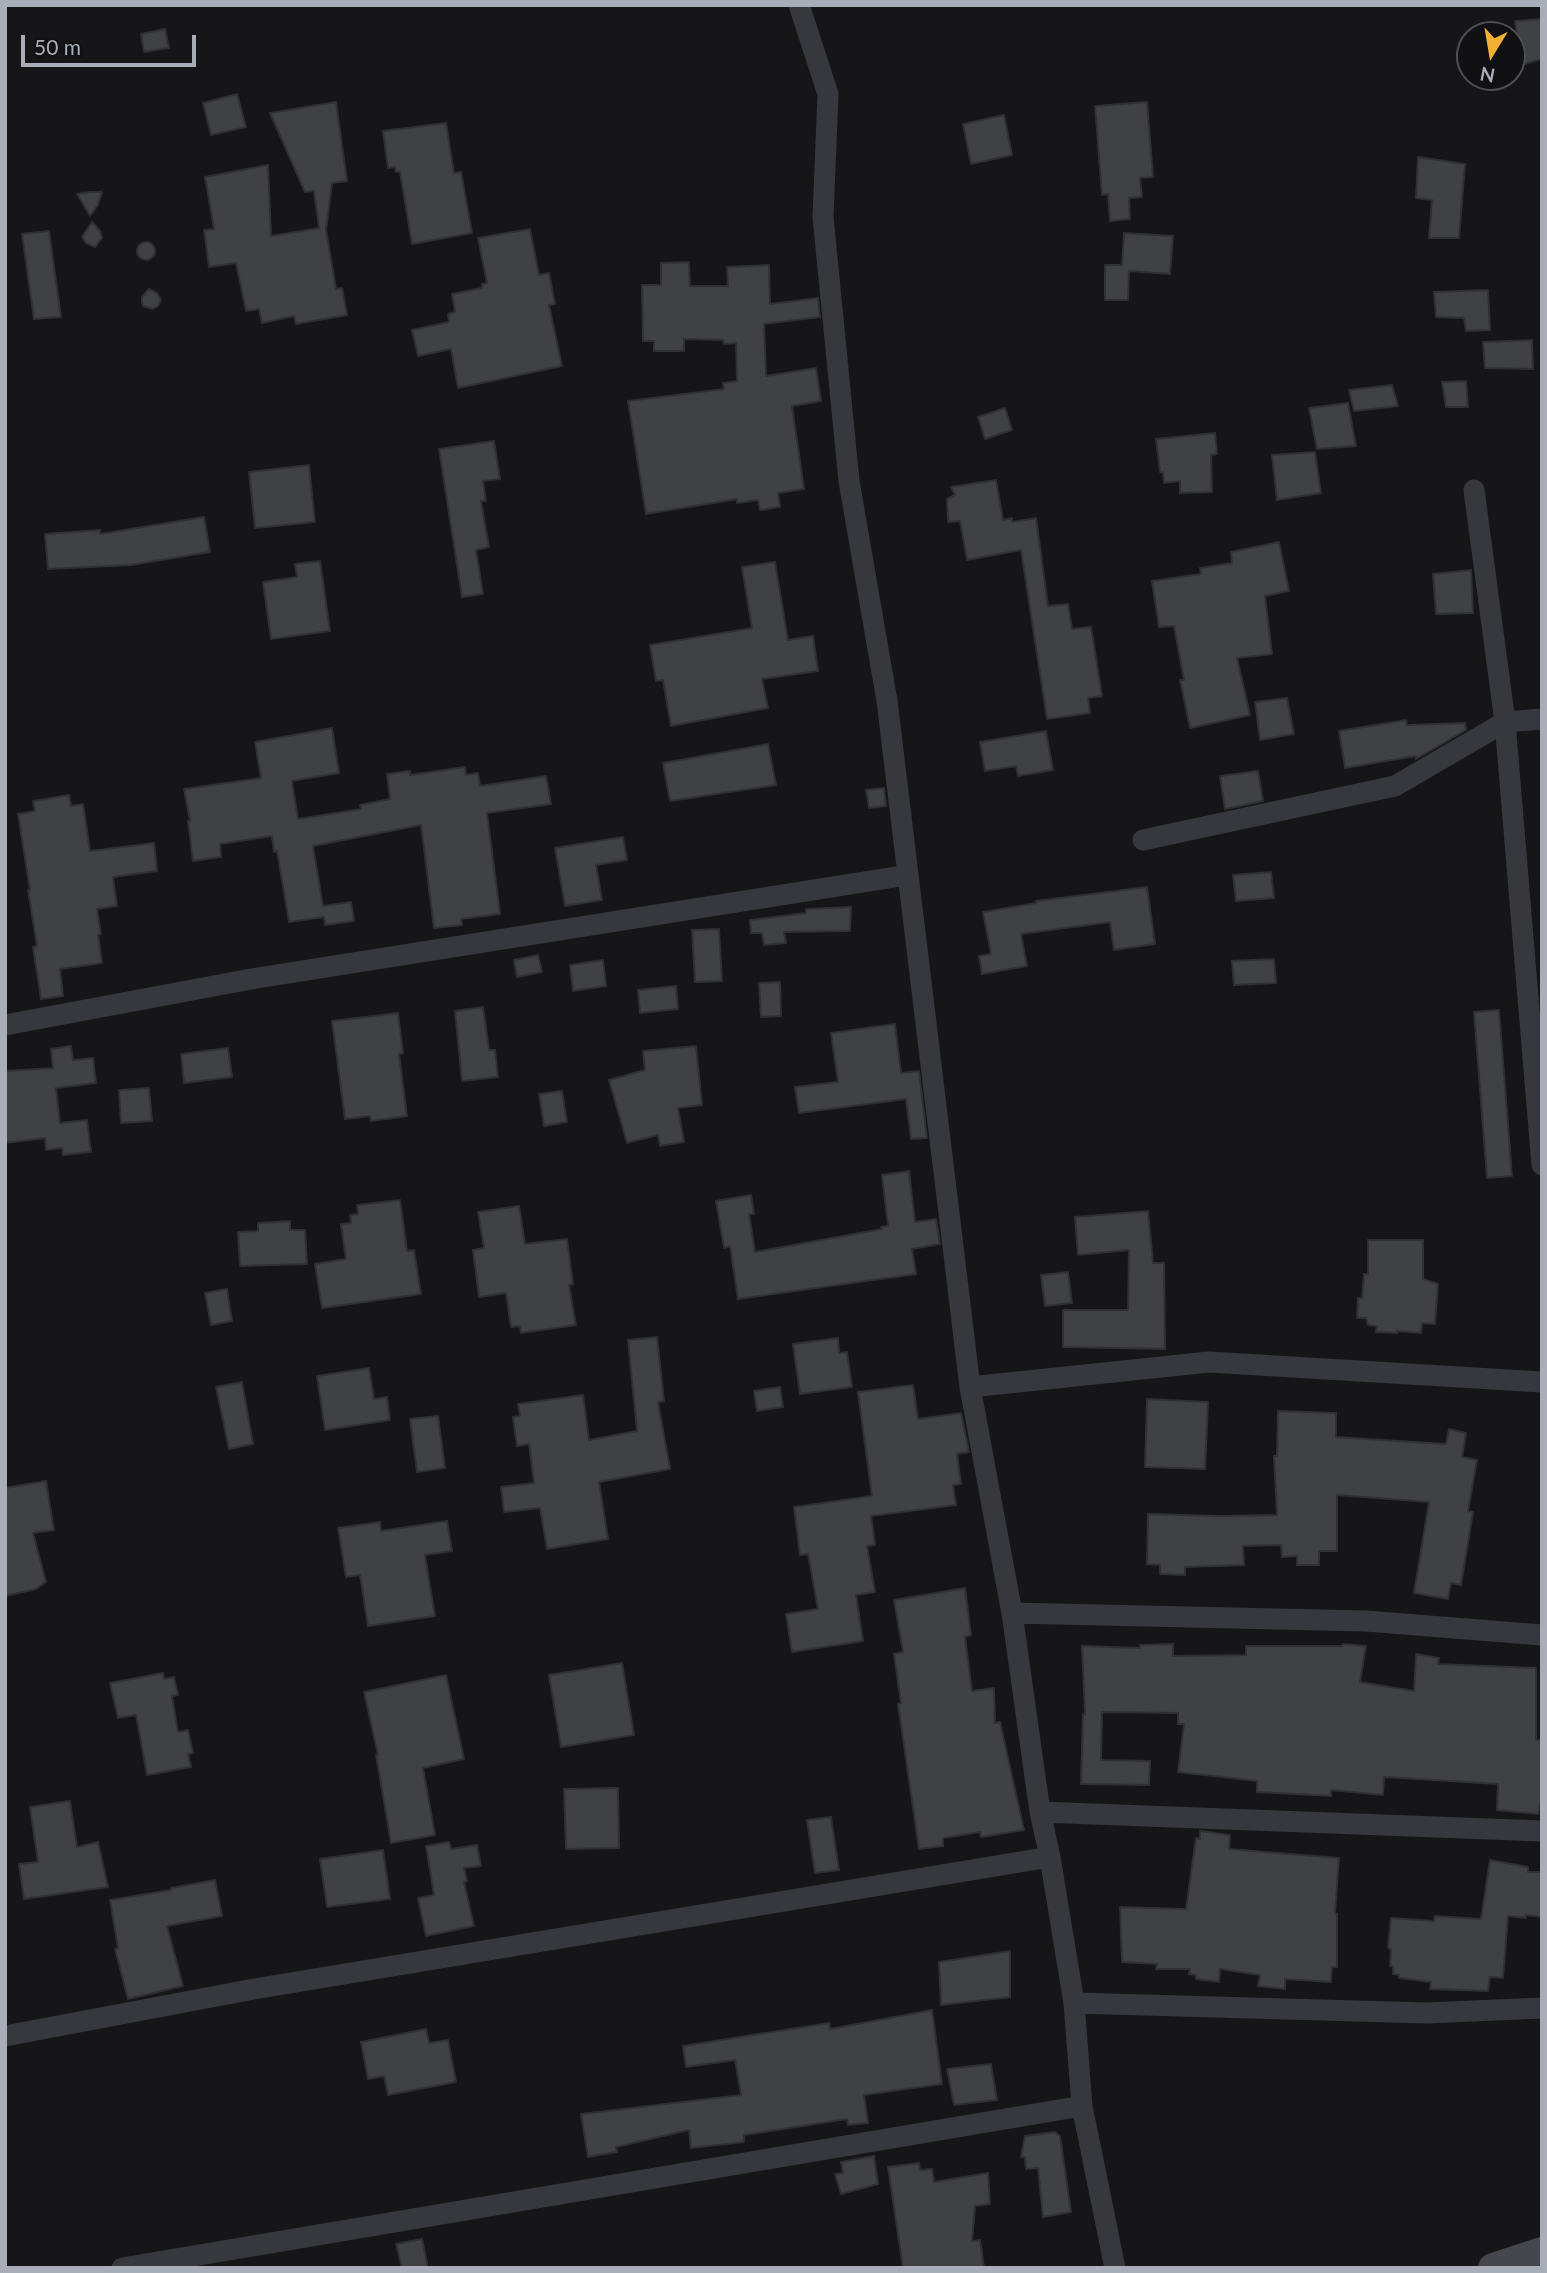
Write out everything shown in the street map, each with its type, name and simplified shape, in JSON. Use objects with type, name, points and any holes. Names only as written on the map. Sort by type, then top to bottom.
[{"type":"main road","points":[[1493,2268],[1542,2252]]},
{"type":"street","points":[[799,5],[828,94],[823,217],[849,481],[887,701],[970,1387],[1012,1613],[1040,1812],[1074,2003],[1082,2106],[1115,2268]]},
{"type":"street","points":[[1474,491],[1506,722],[1542,1164]]},
{"type":"street","points":[[1143,840],[1395,786],[1506,722],[1542,719]]},
{"type":"street","points":[[5,1025],[264,976],[908,875]]},
{"type":"street","points":[[970,1387],[1209,1362],[1542,1382]]},
{"type":"street","points":[[1012,1613],[1366,1621],[1542,1634]]},
{"type":"street","points":[[1040,1812],[1542,1831]]},
{"type":"street","points":[[5,2036],[267,1987],[1050,1857]]},
{"type":"street","points":[[1074,2003],[1427,2013],[1542,2008]]},
{"type":"street","points":[[121,2268],[1082,2106]]},
{"type":"building","points":[[1542,19],[1542,59],[1526,64],[1526,21],[1515,21]]},
{"type":"building","points":[[165,29],[169,48],[144,52],[141,34]]},
{"type":"building","points":[[237,94],[246,127],[211,135],[203,103]]},
{"type":"building","points":[[336,102],[347,181],[332,183],[326,230],[336,289],[342,288],[347,315],[296,324],[294,316],[262,323],[259,309],[246,311],[236,263],[209,267],[204,230],[214,229],[205,177],[268,165],[271,236],[319,228],[314,191],[305,192],[270,113]]},
{"type":"building","points":[[1147,102],[1153,177],[1140,178],[1142,197],[1129,198],[1130,219],[1110,221],[1108,194],[1102,195],[1095,106]]},
{"type":"building","points":[[1004,115],[1012,155],[971,164],[963,124]]},
{"type":"building","points":[[446,123],[454,173],[461,172],[472,233],[412,244],[400,172],[396,172],[395,167],[388,168],[383,131]]},
{"type":"building","points":[[1418,157],[1465,164],[1459,238],[1429,238],[1432,200],[1416,198]]},
{"type":"building","points":[[102,192],[98,205],[90,216],[77,194]]},
{"type":"building","points":[[92,222],[102,238],[95,247],[86,243],[82,237]]},
{"type":"building","points":[[530,229],[539,275],[549,273],[555,304],[549,305],[562,366],[458,388],[451,349],[418,356],[412,330],[449,322],[448,314],[455,312],[452,294],[482,288],[482,284],[487,283],[478,238]]},
{"type":"building","points":[[49,231],[61,317],[34,319],[22,234]]},
{"type":"building","points":[[1124,233],[1173,236],[1170,274],[1129,271],[1128,300],[1105,300],[1105,265],[1122,265]]},
{"type":"building","points":[[142,242],[150,242],[155,251],[153,258],[142,260],[137,255],[137,247]]},
{"type":"building","points":[[689,262],[690,286],[728,286],[727,267],[769,265],[770,304],[818,298],[820,317],[764,324],[766,376],[816,368],[821,401],[792,406],[804,489],[778,493],[780,507],[760,510],[758,500],[737,503],[737,499],[646,514],[628,401],[724,389],[723,383],[737,381],[736,343],[684,339],[684,351],[654,351],[654,341],[643,341],[642,285],[661,285],[661,263]]},
{"type":"building","points":[[149,289],[157,293],[161,300],[153,309],[143,306],[142,302],[142,297]]},
{"type":"building","points":[[1488,290],[1490,330],[1466,331],[1464,318],[1436,317],[1434,292]]},
{"type":"building","points":[[1532,340],[1533,369],[1485,368],[1483,342]]},
{"type":"building","points":[[1466,381],[1468,407],[1446,407],[1442,382]]},
{"type":"building","points":[[1392,385],[1398,406],[1354,411],[1349,390]]},
{"type":"building","points":[[1348,403],[1356,446],[1317,449],[1309,408]]},
{"type":"building","points":[[1005,408],[1012,430],[985,439],[978,417]]},
{"type":"building","points":[[1215,433],[1217,454],[1211,455],[1212,492],[1180,493],[1180,481],[1164,483],[1156,439]]},
{"type":"building","points":[[494,441],[500,479],[483,481],[486,501],[481,501],[489,547],[476,550],[483,594],[462,597],[439,449]]},
{"type":"building","points":[[1315,452],[1321,493],[1277,500],[1272,455]]},
{"type":"building","points":[[309,465],[315,522],[255,528],[249,472]]},
{"type":"building","points":[[996,480],[1003,520],[1012,518],[1012,522],[1036,518],[1048,606],[1068,604],[1072,629],[1091,627],[1102,696],[1088,698],[1090,713],[1047,719],[1021,550],[967,560],[960,521],[948,522],[947,499],[955,495],[951,487]]},
{"type":"building","points":[[204,517],[210,552],[131,565],[48,569],[45,534],[100,530],[100,534]]},
{"type":"building","points":[[1279,542],[1289,591],[1265,596],[1272,654],[1237,658],[1250,715],[1190,728],[1180,680],[1184,680],[1174,626],[1159,627],[1152,581],[1201,574],[1200,568],[1232,563],[1231,552]]},
{"type":"building","points":[[320,561],[330,631],[271,639],[263,582],[297,577],[295,564]]},
{"type":"building","points":[[775,562],[788,640],[813,636],[818,671],[762,679],[768,708],[671,726],[663,680],[656,681],[650,645],[752,628],[742,567]]},
{"type":"building","points":[[1471,570],[1473,613],[1436,614],[1433,574]]},
{"type":"building","points":[[1287,698],[1294,734],[1260,740],[1255,702]]},
{"type":"building","points":[[1406,720],[1407,725],[1465,723],[1466,730],[1416,759],[1416,756],[1345,768],[1339,731]]},
{"type":"building","points":[[332,728],[339,773],[292,781],[298,819],[361,809],[360,805],[390,799],[387,774],[410,771],[410,775],[465,767],[466,775],[478,773],[480,786],[546,776],[551,804],[487,813],[500,914],[461,919],[462,925],[434,928],[421,825],[313,846],[323,906],[351,902],[354,921],[325,925],[324,917],[289,922],[272,836],[220,844],[221,857],[193,861],[184,789],[261,778],[255,742]]},
{"type":"building","points":[[1046,731],[1053,770],[1018,776],[1016,766],[985,771],[980,742]]},
{"type":"building","points":[[768,744],[776,785],[670,801],[663,763]]},
{"type":"building","points":[[1258,771],[1263,801],[1225,809],[1220,776]]},
{"type":"building","points":[[884,788],[886,806],[869,808],[866,790]]},
{"type":"building","points":[[69,795],[71,806],[83,804],[90,851],[154,843],[157,871],[113,877],[117,906],[97,909],[102,963],[60,969],[63,996],[41,999],[33,947],[37,946],[18,814],[35,811],[33,801]]},
{"type":"building","points":[[623,837],[627,860],[596,865],[602,900],[565,906],[555,848]]},
{"type":"building","points":[[1271,872],[1274,898],[1236,901],[1233,875]]},
{"type":"building","points":[[1147,887],[1155,944],[1114,950],[1110,922],[1021,934],[1027,966],[982,974],[979,956],[991,954],[983,912],[1036,901]]},
{"type":"building","points":[[851,907],[850,931],[784,932],[786,943],[764,945],[762,933],[751,933],[750,920],[806,913],[806,909]]},
{"type":"building","points":[[719,929],[722,981],[695,982],[692,930]]},
{"type":"building","points":[[538,955],[542,972],[517,977],[514,960]]},
{"type":"building","points":[[1274,959],[1276,983],[1234,985],[1232,961]]},
{"type":"building","points":[[603,960],[606,986],[573,991],[570,965]]},
{"type":"building","points":[[780,982],[781,1016],[761,1017],[759,983]]},
{"type":"building","points":[[676,986],[678,1009],[640,1013],[638,990]]},
{"type":"building","points":[[483,1007],[489,1050],[495,1050],[498,1077],[462,1081],[455,1011]]},
{"type":"building","points":[[1499,1010],[1512,1176],[1487,1178],[1474,1012]]},
{"type":"building","points":[[398,1013],[403,1053],[399,1054],[407,1116],[371,1121],[370,1116],[345,1119],[332,1021]]},
{"type":"building","points":[[895,1024],[901,1073],[919,1071],[927,1138],[911,1139],[906,1099],[799,1113],[795,1087],[838,1082],[831,1033]]},
{"type":"building","points":[[71,1046],[73,1060],[93,1058],[96,1083],[56,1088],[60,1123],[87,1120],[91,1152],[63,1155],[62,1148],[46,1150],[45,1138],[5,1143],[5,1071],[53,1068],[51,1049]]},
{"type":"building","points":[[696,1046],[702,1105],[678,1108],[684,1142],[660,1146],[658,1135],[627,1143],[609,1080],[645,1070],[643,1051]]},
{"type":"building","points":[[228,1048],[232,1077],[184,1083],[181,1054]]},
{"type":"building","points":[[149,1088],[152,1121],[121,1123],[119,1090]]},
{"type":"building","points":[[562,1091],[567,1122],[544,1126],[539,1094]]},
{"type":"building","points":[[909,1171],[915,1222],[936,1219],[940,1244],[912,1249],[916,1274],[738,1299],[730,1246],[724,1248],[716,1201],[751,1195],[754,1214],[749,1214],[755,1252],[888,1226],[882,1175]]},
{"type":"building","points":[[400,1200],[407,1251],[414,1250],[421,1294],[322,1308],[315,1264],[346,1259],[341,1224],[351,1223],[350,1215],[358,1214],[357,1205]]},
{"type":"building","points":[[519,1206],[525,1244],[567,1239],[573,1284],[569,1285],[576,1325],[521,1333],[520,1326],[511,1327],[506,1293],[479,1297],[473,1250],[484,1248],[478,1212]]},
{"type":"building","points":[[1148,1211],[1153,1263],[1164,1263],[1165,1349],[1063,1347],[1063,1310],[1128,1310],[1129,1250],[1078,1255],[1075,1217]]},
{"type":"building","points":[[290,1221],[290,1230],[305,1230],[307,1264],[240,1266],[238,1232],[258,1231],[258,1223]]},
{"type":"building","points":[[1368,1240],[1423,1240],[1423,1279],[1438,1284],[1435,1324],[1422,1323],[1421,1333],[1376,1332],[1377,1326],[1368,1325],[1366,1318],[1357,1318],[1358,1298],[1362,1298],[1364,1274],[1368,1274]]},
{"type":"building","points":[[1068,1272],[1072,1303],[1045,1306],[1041,1275]]},
{"type":"building","points":[[227,1289],[232,1321],[211,1325],[205,1293]]},
{"type":"building","points":[[657,1337],[664,1401],[658,1402],[670,1469],[599,1482],[608,1539],[547,1549],[540,1508],[504,1512],[501,1487],[534,1483],[529,1444],[517,1446],[513,1417],[520,1416],[518,1404],[583,1395],[589,1440],[637,1431],[628,1340]]},
{"type":"building","points":[[838,1338],[839,1353],[847,1352],[852,1387],[800,1394],[793,1344]]},
{"type":"building","points":[[369,1368],[374,1399],[387,1397],[390,1420],[325,1430],[317,1376]]},
{"type":"building","points":[[242,1382],[253,1444],[229,1449],[216,1387]]},
{"type":"building","points":[[913,1385],[918,1419],[961,1413],[969,1452],[957,1454],[961,1484],[953,1485],[956,1505],[871,1516],[875,1545],[867,1546],[875,1592],[856,1595],[863,1641],[792,1652],[786,1614],[818,1609],[808,1554],[800,1555],[794,1507],[872,1496],[858,1392]]},
{"type":"building","points":[[780,1387],[783,1407],[757,1411],[754,1391]]},
{"type":"building","points":[[1147,1399],[1208,1402],[1205,1469],[1145,1467]]},
{"type":"building","points":[[1278,1411],[1336,1413],[1336,1437],[1446,1444],[1449,1429],[1466,1433],[1462,1457],[1477,1460],[1468,1511],[1473,1512],[1461,1585],[1451,1583],[1448,1599],[1414,1593],[1429,1502],[1337,1495],[1337,1551],[1319,1551],[1319,1565],[1297,1565],[1297,1556],[1282,1557],[1281,1545],[1243,1546],[1244,1565],[1185,1567],[1185,1575],[1160,1574],[1160,1565],[1147,1564],[1148,1514],[1277,1515],[1274,1456],[1277,1456]]},
{"type":"building","points":[[438,1416],[445,1468],[417,1472],[410,1419]]},
{"type":"building","points":[[46,1481],[54,1530],[33,1533],[46,1582],[36,1589],[5,1596],[5,1488]]},
{"type":"building","points":[[447,1521],[452,1551],[425,1555],[435,1616],[368,1626],[360,1575],[346,1577],[338,1528],[380,1522],[381,1531]]},
{"type":"building","points":[[965,1588],[971,1635],[965,1637],[972,1691],[994,1688],[995,1723],[1000,1722],[1024,1830],[981,1837],[980,1832],[943,1838],[943,1846],[919,1849],[898,1704],[901,1703],[894,1654],[903,1652],[894,1600]]},
{"type":"building","points":[[1173,1644],[1173,1656],[1246,1655],[1246,1646],[1366,1646],[1360,1682],[1414,1691],[1416,1654],[1439,1658],[1438,1664],[1536,1668],[1536,1740],[1542,1740],[1542,1797],[1538,1814],[1497,1810],[1498,1784],[1384,1777],[1383,1795],[1331,1790],[1331,1796],[1257,1792],[1257,1781],[1178,1772],[1184,1724],[1178,1724],[1178,1713],[1102,1712],[1101,1760],[1150,1761],[1149,1785],[1081,1784],[1085,1714],[1082,1646],[1140,1648],[1140,1645]]},
{"type":"building","points":[[622,1663],[634,1735],[561,1747],[549,1675]]},
{"type":"building","points":[[163,1673],[164,1679],[174,1677],[178,1695],[172,1696],[178,1732],[188,1730],[193,1753],[188,1754],[191,1767],[147,1775],[136,1715],[118,1718],[110,1683]]},
{"type":"building","points":[[446,1675],[464,1759],[423,1768],[435,1835],[391,1843],[378,1755],[364,1692]]},
{"type":"building","points":[[618,1788],[619,1848],[566,1849],[564,1789]]},
{"type":"building","points":[[70,1801],[77,1847],[98,1842],[108,1887],[24,1899],[19,1864],[38,1862],[30,1807]]},
{"type":"building","points":[[831,1817],[839,1870],[815,1873],[807,1820]]},
{"type":"building","points":[[1200,1831],[1230,1835],[1229,1849],[1339,1858],[1335,1913],[1337,1967],[1332,1967],[1331,1982],[1285,1979],[1285,1989],[1258,1986],[1260,1975],[1220,1969],[1219,1982],[1196,1979],[1196,1975],[1189,1974],[1190,1969],[1156,1969],[1157,1964],[1122,1962],[1120,1907],[1186,1909],[1196,1838],[1200,1839]]},
{"type":"building","points":[[449,1842],[451,1849],[477,1845],[481,1866],[464,1868],[467,1881],[464,1882],[474,1926],[426,1936],[418,1898],[434,1895],[426,1846]]},
{"type":"building","points":[[383,1850],[390,1899],[327,1907],[320,1859]]},
{"type":"building","points":[[1490,1860],[1528,1867],[1528,1872],[1542,1872],[1542,1917],[1508,1916],[1503,1978],[1490,1977],[1488,1991],[1430,1989],[1431,1982],[1399,1978],[1399,1975],[1393,1974],[1393,1966],[1390,1966],[1391,1950],[1388,1947],[1391,1918],[1434,1921],[1435,1916],[1481,1919]]},
{"type":"building","points":[[215,1880],[222,1916],[167,1926],[183,1986],[128,1999],[115,1949],[118,1948],[110,1900]]},
{"type":"building","points":[[1010,1951],[1010,1997],[941,2005],[939,1962]]},
{"type":"building","points":[[932,2010],[942,2084],[864,2095],[868,2123],[848,2125],[847,2119],[744,2135],[744,2142],[691,2148],[689,2130],[616,2147],[617,2152],[588,2157],[581,2114],[741,2095],[735,2060],[686,2067],[683,2046],[829,2023],[830,2029]]},
{"type":"building","points":[[426,2029],[429,2043],[448,2040],[456,2082],[388,2095],[384,2076],[368,2079],[361,2042]]},
{"type":"building","points":[[991,2064],[997,2100],[954,2105],[947,2069]]},
{"type":"building","points":[[1055,2132],[1060,2136],[1071,2212],[1043,2217],[1038,2168],[1026,2169],[1025,2157],[1021,2157],[1025,2136]]},
{"type":"building","points":[[874,2156],[878,2184],[841,2194],[835,2174],[843,2173],[841,2162]]},
{"type":"building","points":[[919,2163],[920,2170],[932,2169],[934,2182],[988,2173],[990,2204],[975,2206],[972,2241],[980,2240],[984,2268],[903,2268],[888,2167]]},
{"type":"building","points":[[422,2239],[428,2268],[402,2268],[396,2244]]}]
